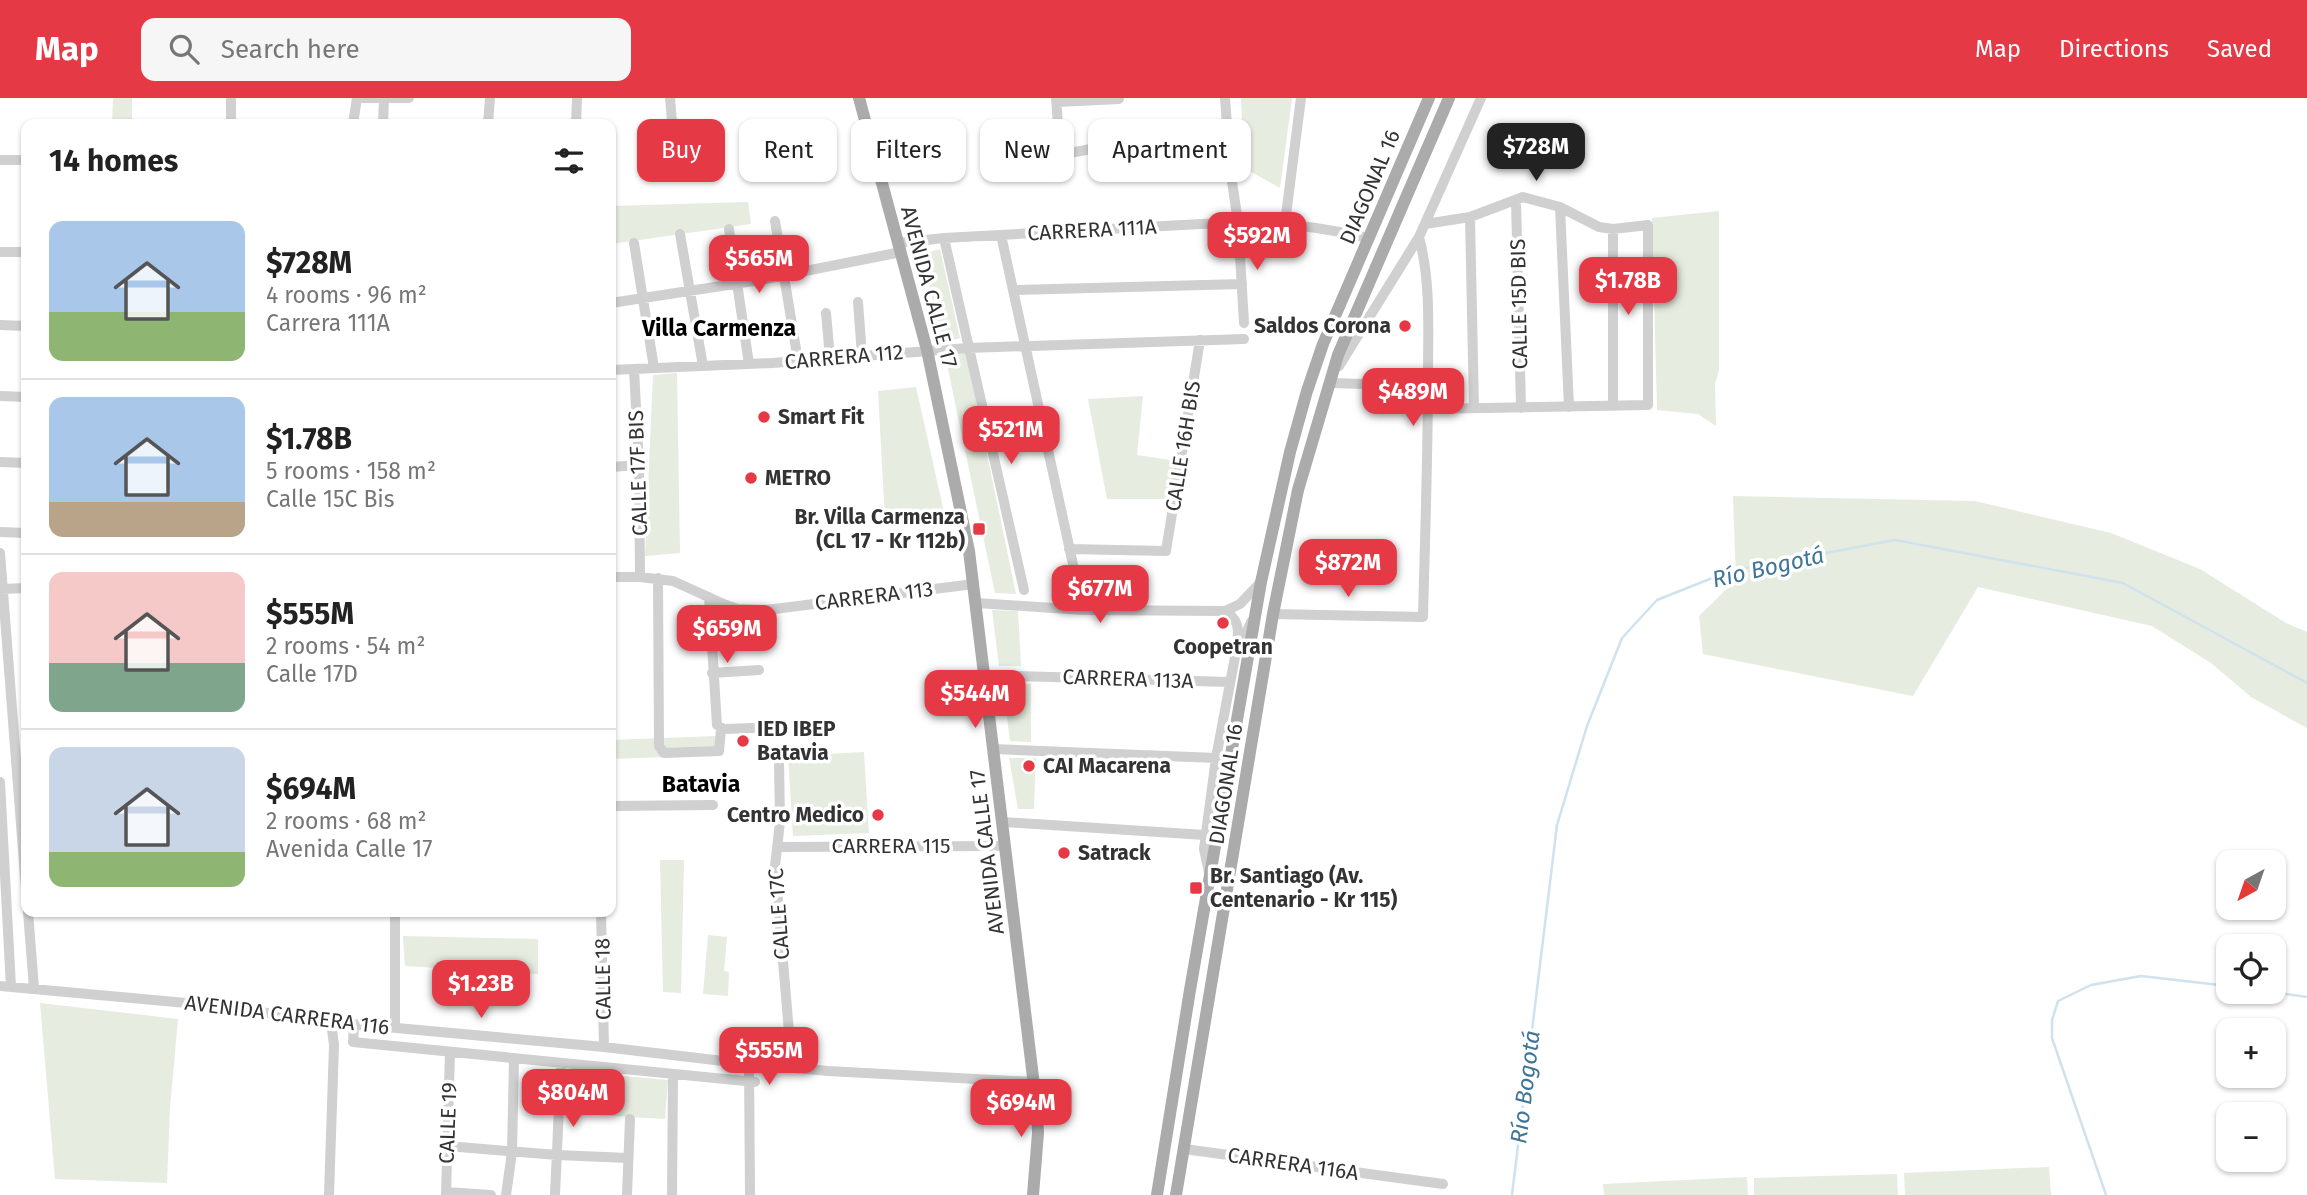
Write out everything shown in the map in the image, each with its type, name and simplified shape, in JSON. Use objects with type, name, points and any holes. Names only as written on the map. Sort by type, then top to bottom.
[{"type":"main road","name":"AVENIDA CALLE 17","points":[[859,98],[927,350],[975,584],[1038,1121],[1033,1195]]},
{"type":"main road","name":"DIAGONAL 16","points":[[1157,1195],[1261,582],[1278,499],[1307,391],[1328,334],[1429,98]]},
{"type":"main road","name":"DIAGONAL 16","points":[[1177,1195],[1273,614],[1296,499],[1329,383],[1351,324],[1449,98]]},
{"type":"street","points":[[231,98],[231,119]]},
{"type":"street","points":[[354,119],[358,98],[409,98]]},
{"type":"street","points":[[488,119],[490,98]]},
{"type":"street","points":[[576,119],[577,98]]},
{"type":"street","points":[[670,98],[672,119]]},
{"type":"street","points":[[1225,98],[1233,195],[1238,222],[1244,323]]},
{"type":"street","points":[[1284,223],[1301,98]]},
{"type":"street","name":"DIAGONAL 16","points":[[1329,383],[1361,327],[1419,237],[1481,98]]},
{"type":"street","points":[[380,99],[382,119]]},
{"type":"street","points":[[1088,149],[1060,152],[1057,100],[1119,99]]},
{"type":"street","points":[[0,160],[21,160]]},
{"type":"street","points":[[1425,224],[1470,217],[1523,197],[1560,207],[1599,227],[1613,229],[1648,225],[1648,405],[1429,409]]},
{"type":"street","name":"CALLE 15D BIS","points":[[1516,200],[1521,408]]},
{"type":"street","points":[[1560,207],[1569,407]]},
{"type":"street","points":[[1470,217],[1474,408]]},
{"type":"street","points":[[775,221],[798,361]]},
{"type":"street","name":"CARRERA 111A","points":[[616,302],[784,275],[944,238],[1238,222],[1284,223],[1369,238]]},
{"type":"street","points":[[729,229],[749,364]]},
{"type":"street","points":[[1613,229],[1613,406]]},
{"type":"street","points":[[680,234],[703,366]]},
{"type":"street","points":[[1000,235],[1083,610]]},
{"type":"street","points":[[1273,614],[1423,617],[1429,305],[1419,237]]},
{"type":"street","points":[[944,238],[1024,590]]},
{"type":"street","points":[[634,243],[654,368]]},
{"type":"street","points":[[0,252],[21,252]]},
{"type":"street","points":[[1013,290],[1242,284]]},
{"type":"street","points":[[858,302],[862,356]]},
{"type":"street","points":[[826,313],[830,358]]},
{"type":"street","points":[[0,326],[21,326]]},
{"type":"street","name":"CARRERA 112","points":[[616,370],[798,361],[927,350],[1244,339]]},
{"type":"street","name":"CALLE 16H BIS","points":[[1069,548],[1166,551],[1200,340]]},
{"type":"street","name":"CALLE 17F BIS","points":[[634,369],[639,465],[640,577]]},
{"type":"street","points":[[1329,383],[1365,384],[1428,396]]},
{"type":"street","points":[[0,396],[21,397]]},
{"type":"street","points":[[0,462],[21,463]]},
{"type":"street","points":[[616,467],[639,465]]},
{"type":"street","points":[[0,532],[21,533]]},
{"type":"street","points":[[0,553],[21,826]]},
{"type":"street","name":"CARRERA 113","points":[[616,577],[658,578],[687,586],[738,609],[766,610],[975,584]]},
{"type":"street","points":[[658,578],[659,746],[664,753],[719,751],[721,729],[717,724],[712,673],[709,597]]},
{"type":"street","points":[[977,603],[1083,610],[1225,611],[1240,604],[1261,582]]},
{"type":"street","points":[[2,589],[21,588]]},
{"type":"street","points":[[1225,611],[1236,619],[1238,626],[1235,657]]},
{"type":"street","name":"DIAGONAL 16","points":[[1210,877],[1204,849],[1205,835],[1229,682],[1235,657],[1256,614]]},
{"type":"street","points":[[712,673],[758,670]]},
{"type":"street","name":"CARRERA 113A","points":[[985,675],[1229,682]]},
{"type":"street","points":[[721,729],[753,728]]},
{"type":"street","points":[[994,749],[1216,758]]},
{"type":"street","name":"CALLE 17C","points":[[779,760],[780,822],[775,866],[792,1068]]},
{"type":"street","points":[[0,782],[5,987]]},
{"type":"street","points":[[616,806],[713,805]]},
{"type":"street","points":[[1003,822],[1205,835]]},
{"type":"street","name":"CARRERA 115","points":[[777,847],[1005,846]]},
{"type":"street","points":[[28,917],[34,988]]},
{"type":"street","points":[[394,917],[395,1028]]},
{"type":"street","name":"CALLE 18","points":[[601,917],[604,1046]]},
{"type":"street","name":"AVENIDA CARRERA 116","points":[[5,987],[219,1006],[354,1025],[604,1046],[792,1068],[1034,1082]]},
{"type":"street","points":[[329,1195],[334,1045],[331,1022]]},
{"type":"street","points":[[354,1025],[353,1042],[751,1082]]},
{"type":"street","name":"CALLE 19","points":[[446,1194],[450,1052]]},
{"type":"street","points":[[506,1195],[512,1152],[514,1058]]},
{"type":"street","points":[[555,1195],[561,1063]]},
{"type":"street","points":[[750,1195],[752,1064]]},
{"type":"street","points":[[672,1195],[673,1074]]},
{"type":"street","points":[[627,1195],[630,1119]]},
{"type":"street","points":[[447,1146],[557,1155],[628,1157]]},
{"type":"street","name":"CARRERA 116A","points":[[1184,1149],[1443,1184]]},
{"type":"street","points":[[446,1194],[491,1195]]},
{"type":"shaded area","points":[[113,98],[132,98],[132,119],[112,119]]},
{"type":"shaded area","points":[[1241,98],[1292,98],[1280,188],[1251,172],[1251,119],[1242,119]]},
{"type":"shaded area","points":[[748,202],[751,224],[616,243],[616,206]]},
{"type":"shaded area","points":[[1719,211],[1719,370],[1715,384],[1716,426],[1698,414],[1657,410],[1652,218]]},
{"type":"shaded area","points":[[940,249],[960,338],[943,343],[922,254]]},
{"type":"shaded area","points":[[966,353],[1016,594],[995,593],[945,355]]},
{"type":"shaded area","points":[[677,373],[680,553],[645,556],[653,375]]},
{"type":"shaded area","points":[[916,387],[944,512],[885,519],[878,391]]},
{"type":"shaded area","points":[[1143,396],[1137,455],[1177,461],[1172,499],[1107,499],[1088,399]]},
{"type":"shaded area","points":[[1733,496],[1975,501],[2111,533],[2200,569],[2286,623],[2307,632],[2307,728],[2251,697],[2211,663],[2152,626],[1978,587],[1913,696],[1703,654],[1699,616],[1736,580]]},
{"type":"shaded area","points":[[992,610],[1018,611],[1021,666],[999,666]]},
{"type":"shaded area","points":[[1031,684],[1031,742],[1010,741],[1003,685]]},
{"type":"shaded area","points":[[716,736],[717,755],[616,759],[616,740]]},
{"type":"shaded area","points":[[864,752],[869,833],[793,836],[788,756]]},
{"type":"shaded area","points":[[1009,758],[1036,758],[1034,809],[1018,809]]},
{"type":"shaded area","points":[[660,860],[684,860],[681,993],[663,992]]},
{"type":"shaded area","points":[[708,935],[727,937],[724,971],[729,972],[728,996],[703,994]]},
{"type":"shaded area","points":[[403,936],[538,939],[538,974],[405,966]]},
{"type":"shaded area","points":[[40,1003],[178,1019],[167,1183],[55,1179]]},
{"type":"shaded area","points":[[567,1071],[668,1080],[665,1119],[564,1113]]},
{"type":"shaded area","points":[[2049,1167],[2051,1195],[1905,1195],[1904,1173]]},
{"type":"shaded area","points":[[1897,1174],[1898,1195],[1754,1195],[1754,1178]]},
{"type":"shaded area","points":[[1747,1177],[1748,1195],[1604,1195],[1603,1184]]},
{"type":"waterway","name":"Río Bogotá","points":[[1512,1195],[1557,825],[1587,726],[1622,638],[1657,600],[1730,571],[1895,540],[2123,583],[2307,683]]},
{"type":"waterway","name":"Río Bogotá","points":[[2106,1195],[2052,1038],[2052,1020],[2058,1001],[2091,985],[2141,976],[2216,985]]},
{"type":"waterway","name":"Río Bogotá","points":[[2286,994],[2307,997]]},
{"type":"place","name":"Saldos Corona","points":[[1405,326]]},
{"type":"place","name":"Smart Fit","points":[[764,417]]},
{"type":"place","name":"METRO","points":[[751,478]]},
{"type":"place","name":"Br. Villa Carmenza (CL 17 - Kr 112b)","points":[[979,529]]},
{"type":"place","name":"Coopetran","points":[[1223,623]]},
{"type":"place","name":"IED IBEP Batavia","points":[[743,741]]},
{"type":"place","name":"CAI Macarena","points":[[1029,766]]},
{"type":"place","name":"Centro Medico","points":[[878,815]]},
{"type":"place","name":"Satrack","points":[[1064,853]]},
{"type":"place","name":"Br. Santiago (Av. Centenario - Kr 115)","points":[[1196,888]]},
{"type":"district","name":"Villa Carmenza","points":[[719,328]]},
{"type":"district","name":"Batavia","points":[[701,784]]}]
